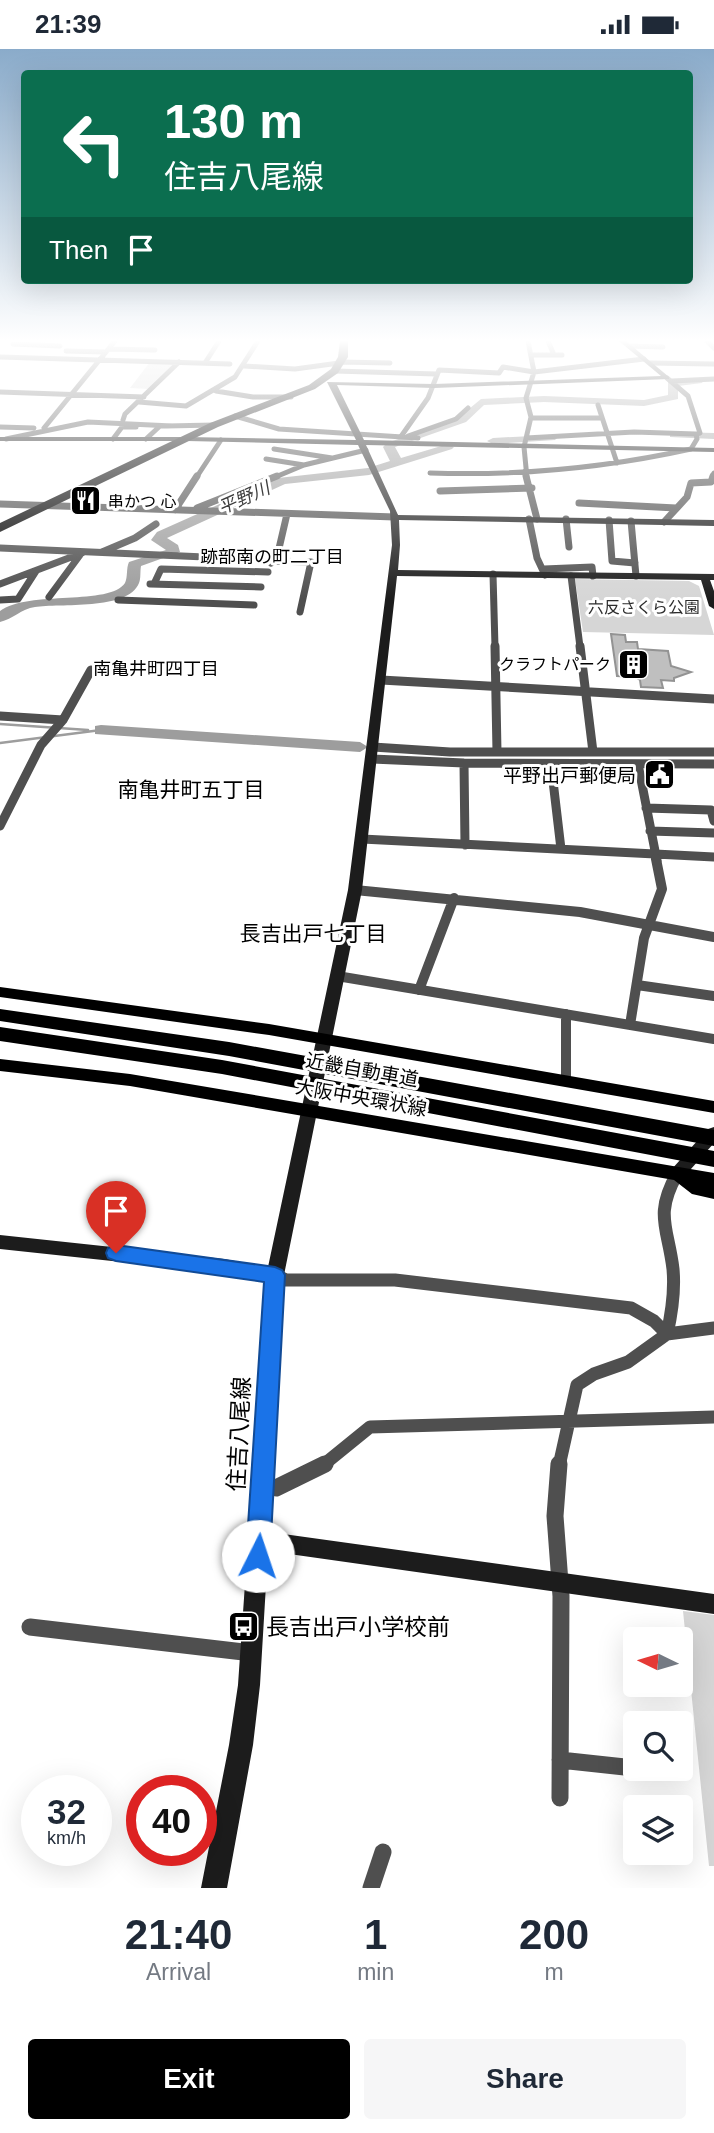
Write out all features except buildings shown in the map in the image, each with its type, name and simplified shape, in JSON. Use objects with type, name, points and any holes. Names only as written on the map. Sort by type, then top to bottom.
[{"type":"highway","points":[[0,528],[210,427]]},
{"type":"highway","name":"近畿自動車道","points":[[0,1015],[241,1051],[714,1135]]},
{"type":"highway","name":"近畿自動車道","points":[[0,1034],[222,1067],[714,1159]]},
{"type":"main road","points":[[0,992],[115,1005],[324,1036],[714,1107]]},
{"type":"main road","name":"大阪中央環状線","points":[[0,1065],[130,1080],[714,1180]]},
{"type":"main road","points":[[677,1174],[699,1189],[714,1192]]},
{"type":"street","points":[[0,427],[44,428]]},
{"type":"street","points":[[3,439],[50,427]]},
{"type":"street","points":[[113,439],[122,428],[144,427]]},
{"type":"street","points":[[146,439],[159,427]]},
{"type":"street","points":[[269,427],[329,431],[362,442],[418,437],[450,427]]},
{"type":"street","points":[[305,431],[306,427]]},
{"type":"street","points":[[354,427],[395,517]]},
{"type":"street","points":[[402,439],[409,427]]},
{"type":"street","points":[[390,443],[434,427]]},
{"type":"street","points":[[529,427],[525,442],[524,471],[532,488],[537,558],[545,572]]},
{"type":"street","points":[[604,427],[617,463]]},
{"type":"street","points":[[525,442],[606,433],[696,434],[700,433],[698,427]]},
{"type":"street","points":[[295,441],[311,436],[321,438],[329,431]]},
{"type":"street","points":[[430,473],[524,471],[652,460],[691,449],[697,439],[696,434]]},
{"type":"street","points":[[3,439],[390,443],[410,435],[418,437]]},
{"type":"street","points":[[402,439],[714,451]]},
{"type":"street","points":[[175,510],[221,440]]},
{"type":"street","points":[[295,441],[299,446],[347,456]]},
{"type":"street","points":[[191,510],[300,467],[347,456],[362,442]]},
{"type":"street","points":[[274,449],[299,456],[333,460]]},
{"type":"street","points":[[265,459],[300,467],[312,473]]},
{"type":"street","points":[[333,460],[336,471]]},
{"type":"street","points":[[664,522],[687,497],[691,483],[710,482],[714,473]]},
{"type":"street","points":[[440,491],[532,488]]},
{"type":"street","points":[[0,503],[382,517],[714,523]]},
{"type":"street","points":[[579,503],[676,508]]},
{"type":"street","points":[[118,600],[253,608],[276,557],[287,514]]},
{"type":"street","name":"住吉八尾線","points":[[214,1888],[242,1745],[252,1653],[275,1275],[355,890],[381,680],[395,517]]},
{"type":"street","points":[[566,519],[569,547]]},
{"type":"street","points":[[609,520],[612,561],[635,563]]},
{"type":"street","points":[[631,521],[636,576]]},
{"type":"street","points":[[99,553],[141,535],[156,524]]},
{"type":"street","points":[[141,535],[154,537]]},
{"type":"street","points":[[0,548],[311,562],[300,612]]},
{"type":"street","points":[[0,585],[82,553]]},
{"type":"street","points":[[49,597],[82,553]]},
{"type":"street","points":[[192,585],[204,558]]},
{"type":"street","points":[[392,573],[492,574],[592,567],[593,576]]},
{"type":"street","points":[[261,587],[152,584],[161,569],[268,572]]},
{"type":"street","points":[[0,600],[18,599],[36,571]]},
{"type":"street","points":[[545,572],[571,576],[709,577],[714,606]]},
{"type":"street","points":[[492,574],[497,752]]},
{"type":"street","points":[[571,576],[593,752]]},
{"type":"street","points":[[0,826],[41,745],[63,720],[92,670]]},
{"type":"street","points":[[381,680],[714,699]]},
{"type":"street","points":[[0,716],[63,720]]},
{"type":"street","points":[[373,753],[714,752]]},
{"type":"street","points":[[373,753],[464,763],[714,764]]},
{"type":"street","points":[[464,763],[465,845]]},
{"type":"street","points":[[551,764],[561,849]]},
{"type":"street","points":[[630,1025],[644,938],[662,889],[638,764]]},
{"type":"street","points":[[646,808],[711,810],[714,821]]},
{"type":"street","points":[[650,831],[714,833]]},
{"type":"street","points":[[362,839],[714,857]]},
{"type":"street","points":[[355,890],[575,909],[651,921],[714,937]]},
{"type":"street","points":[[419,990],[426,957],[438,940],[454,898]]},
{"type":"street","points":[[337,976],[714,1039]]},
{"type":"street","points":[[637,985],[714,996]]},
{"type":"street","points":[[566,1014],[566,1081]]},
{"type":"street","points":[[667,1334],[675,1277],[661,1229],[666,1191],[677,1174],[714,1135]]},
{"type":"street","points":[[0,1242],[183,1261],[275,1275],[286,1280],[395,1280],[631,1308],[654,1321],[667,1334]]},
{"type":"street","points":[[560,1798],[559,1584],[555,1489],[565,1422],[577,1385],[628,1362],[667,1334],[714,1328]]},
{"type":"street","points":[[276,1488],[310,1476],[349,1447],[370,1427],[714,1417]]},
{"type":"street","points":[[259,1540],[714,1604]]},
{"type":"street","points":[[30,1627],[252,1653]]},
{"type":"street","points":[[560,1760],[623,1767]]},
{"type":"street","points":[[371,1888],[383,1851]]},
{"type":"green space","name":"六反さくら公園","points":[[575,579],[689,581],[699,586],[714,635],[583,632]]},
{"type":"green space","points":[[683,1611],[714,1615],[714,1866],[709,1866],[692,1697],[693,1627],[685,1627]]},
{"type":"waterway","name":"平野川","points":[[397,462],[389,447],[391,445],[443,427]]},
{"type":"waterway","points":[[674,435],[714,436]]},
{"type":"waterway","points":[[493,441],[551,438]]},
{"type":"waterway","name":"平野川","points":[[0,618],[14,608],[34,603],[104,598],[122,593],[133,583],[134,565],[173,552],[173,548],[158,540],[162,535],[282,481],[369,471],[448,447]]},
{"type":"waterway","points":[[0,724],[88,730]]},
{"type":"waterway","points":[[0,743],[101,730]]},
{"type":"waterway","points":[[101,730],[360,747]]},
{"type":"place","name":"串かつ 心","points":[[85,501]]},
{"type":"place","name":"クラフトパーク","points":[[634,664]]},
{"type":"place","name":"平野出戸郵便局","points":[[659,775]]},
{"type":"place","name":"長吉出戸小学校前","points":[[243,1627]]},
{"type":"district","name":"跡部南の町二丁目","points":[[272,557]]},
{"type":"district","name":"南亀井町四丁目","points":[[156,669]]},
{"type":"district","name":"南亀井町五丁目","points":[[191,789]]},
{"type":"district","name":"長吉出戸七丁目","points":[[313,933]]},
{"type":"route","points":[[116,1253],[275,1275],[258,1556]]}]
